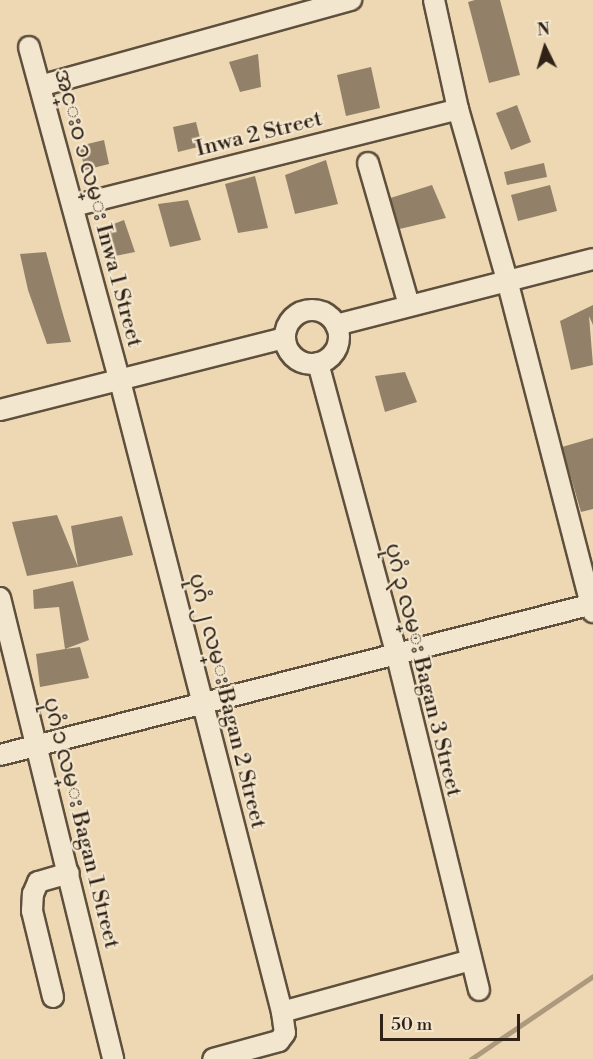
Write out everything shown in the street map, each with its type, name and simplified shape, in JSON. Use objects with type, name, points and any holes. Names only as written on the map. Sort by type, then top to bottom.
[{"type":"street","points":[[40,86],[351,0]]},
{"type":"street","points":[[0,755],[396,652],[592,607],[507,280],[458,109],[434,0]]},
{"type":"street","name":"အင္းဝ ၁ လမ္း Inwa 1 Street","points":[[29,47],[120,381]]},
{"type":"street","name":"Inwa 2 Street","points":[[73,206],[458,109]]},
{"type":"street","points":[[368,163],[409,305]]},
{"type":"street","points":[[336,325],[593,259]]},
{"type":"street","points":[[305,310],[323,312],[336,325],[338,345],[327,360],[309,364],[292,356],[285,339],[290,321],[305,310]]},
{"type":"street","points":[[0,410],[285,339]]},
{"type":"street","name":"ပုဂံ ၃ လမ္း Bagan 3 Street","points":[[318,363],[396,652],[479,990]]},
{"type":"street","name":"ပုဂံ ၂ လမ္း Bagan 2 Street","points":[[120,381],[282,1012],[285,1033],[279,1041],[213,1059]]},
{"type":"street","name":"ပုဂံ ၁ လမ္း Bagan 1 Street","points":[[0,598],[39,745],[113,1059]]},
{"type":"street","points":[[53,998],[32,911],[33,894],[38,882],[69,873]]},
{"type":"street","points":[[282,1012],[471,960]]},
{"type":"building","points":[[500,0],[520,75],[489,83],[468,2]]},
{"type":"building","points":[[258,54],[261,87],[240,92],[229,62]]},
{"type":"building","points":[[371,67],[380,108],[346,116],[337,75]]},
{"type":"building","points":[[517,105],[531,142],[511,150],[496,113]]},
{"type":"building","points":[[196,122],[202,146],[178,152],[173,127]]},
{"type":"building","points":[[104,140],[109,164],[85,170],[79,146]]},
{"type":"building","points":[[326,160],[338,204],[295,214],[285,175]]},
{"type":"building","points":[[544,163],[547,177],[507,185],[504,172]]},
{"type":"building","points":[[255,176],[268,228],[238,233],[225,184]]},
{"type":"building","points":[[432,185],[446,218],[391,231],[384,200]]},
{"type":"building","points":[[550,185],[557,211],[518,221],[511,195]]},
{"type":"building","points":[[188,200],[201,240],[170,247],[158,204]]},
{"type":"building","points":[[124,220],[135,252],[105,258],[98,230]]},
{"type":"building","points":[[46,252],[71,342],[47,344],[28,290],[20,254]]},
{"type":"building","points":[[593,305],[593,325],[589,316],[593,365],[571,370],[560,321]]},
{"type":"building","points":[[405,372],[417,402],[385,412],[375,376]]},
{"type":"building","points":[[593,438],[593,509],[581,512],[562,447]]},
{"type":"building","points":[[57,515],[78,567],[27,576],[12,522]]},
{"type":"building","points":[[122,516],[133,555],[78,567],[71,526]]},
{"type":"building","points":[[73,581],[89,640],[65,649],[59,607],[34,609],[33,590]]},
{"type":"building","points":[[80,647],[89,678],[40,687],[36,654]]},
{"type":"waterway","points":[[471,1059],[593,976]]}]
